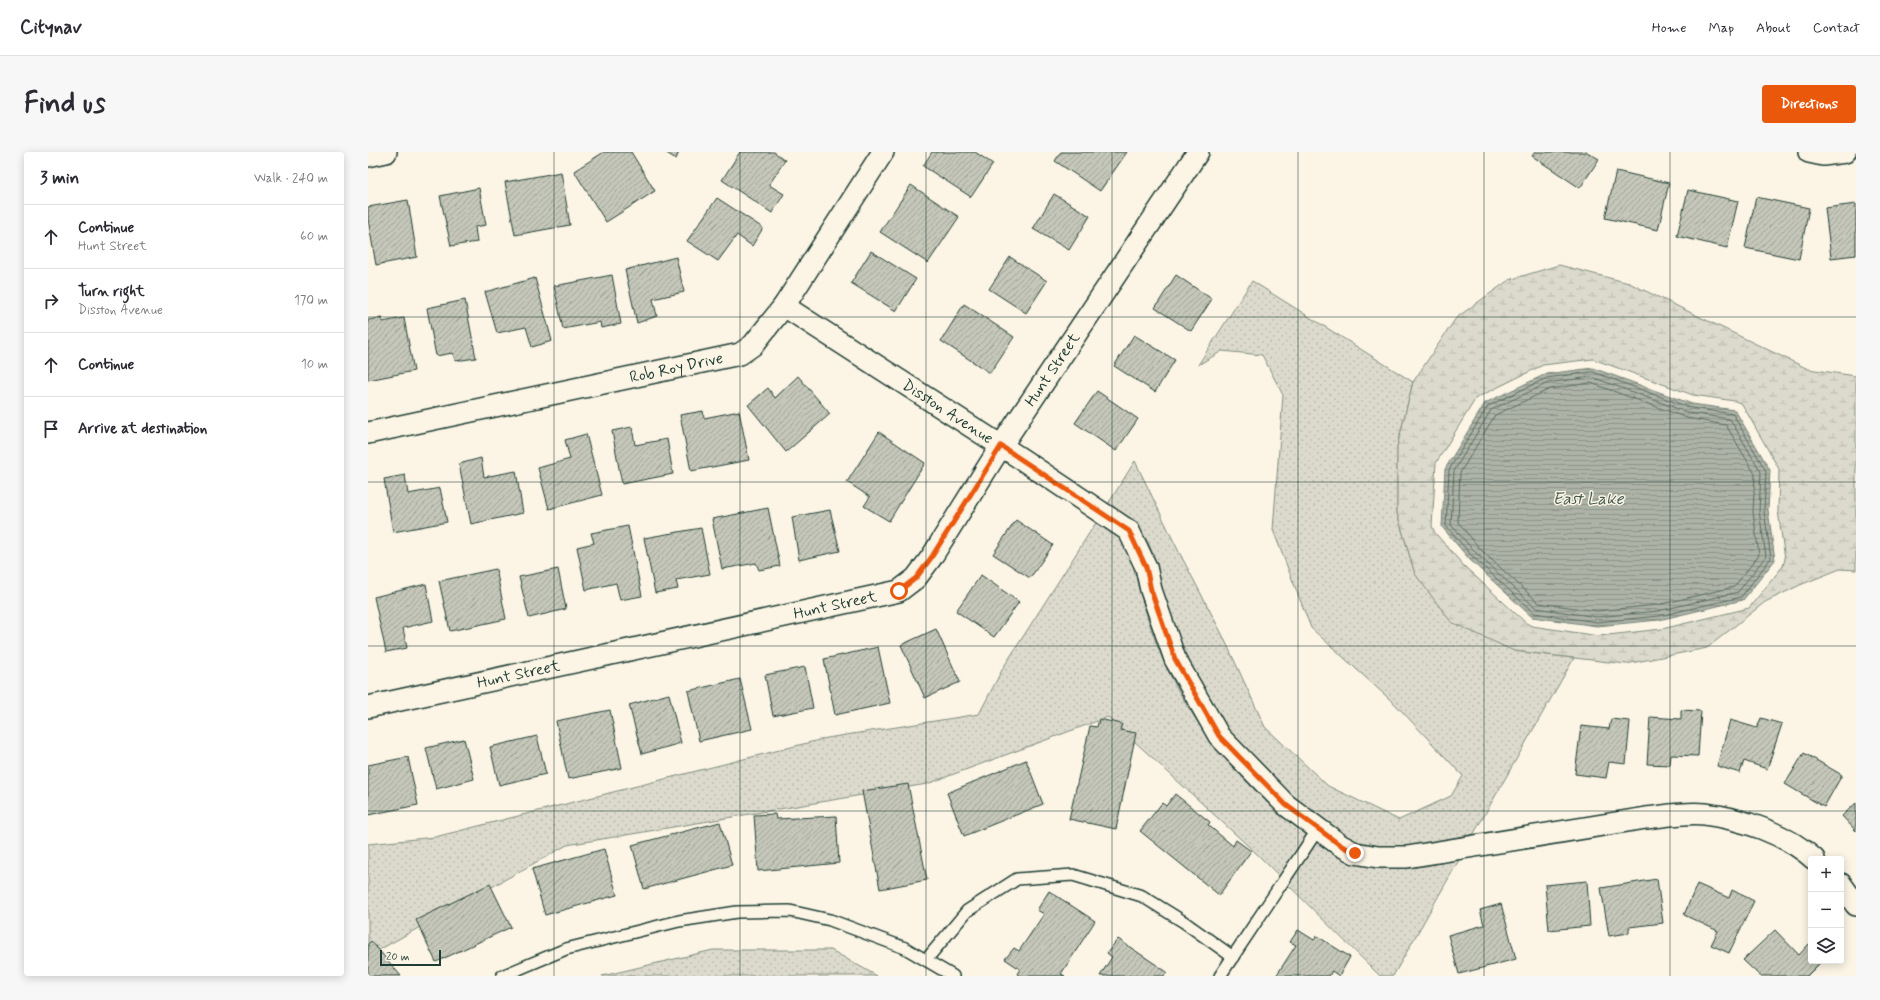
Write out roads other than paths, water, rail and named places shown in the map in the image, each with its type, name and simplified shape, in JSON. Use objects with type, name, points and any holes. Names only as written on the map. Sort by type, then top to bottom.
[{"type":"street","points":[[368,156],[386,152]]},
{"type":"street","name":"Rob Roy Drive","points":[[368,432],[740,354],[753,345],[784,306],[883,152]]},
{"type":"street","name":"Hunt Street","points":[[368,707],[899,591],[916,578],[931,558],[1001,446],[1198,152]]},
{"type":"street","points":[[1809,152],[1823,155],[1846,152]]},
{"type":"street","name":"Disston Avenue","points":[[784,306],[1001,446],[1129,531],[1146,567],[1151,590],[1175,659],[1219,736],[1286,805],[1340,845],[1355,853],[1378,857],[1407,857],[1646,818],[1680,814],[1704,814],[1745,823],[1765,830],[1790,843],[1810,856]]},
{"type":"street","points":[[1844,888],[1856,905]]},
{"type":"lane","points":[[1220,976],[1318,829]]},
{"type":"lane","points":[[926,960],[966,911],[1017,879],[1073,875],[1142,896],[1233,957]]},
{"type":"lane","points":[[502,976],[566,949],[679,921],[737,912],[790,911],[830,920],[905,948],[953,976]]},
{"type":"water","name":"East Lake","points":[[1593,368],[1692,404],[1735,410],[1770,470],[1768,510],[1775,560],[1743,600],[1659,620],[1597,626],[1532,617],[1470,560],[1442,527],[1445,469],[1485,403],[1546,374]]}]
